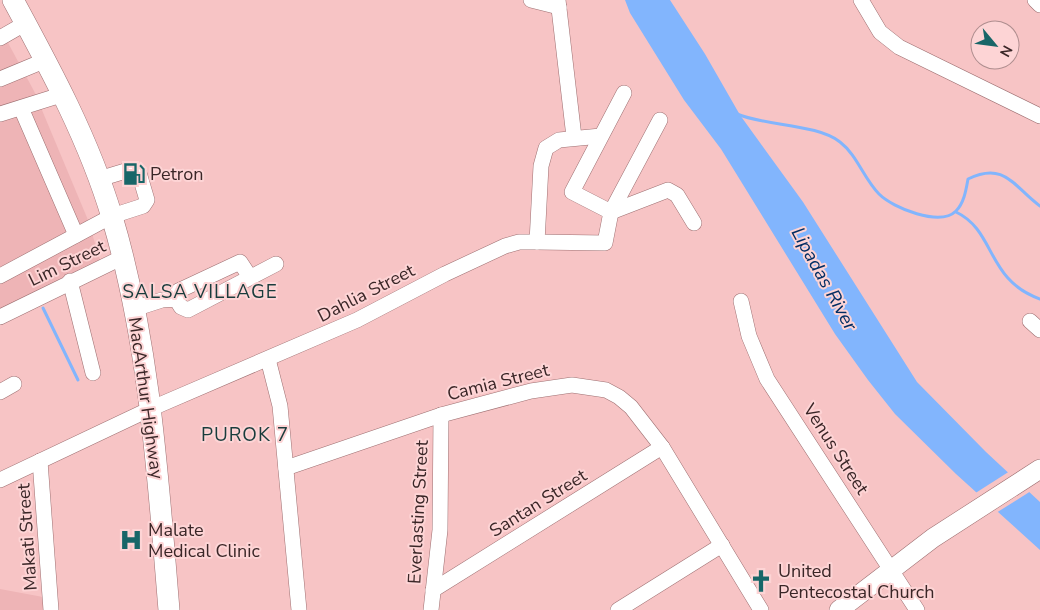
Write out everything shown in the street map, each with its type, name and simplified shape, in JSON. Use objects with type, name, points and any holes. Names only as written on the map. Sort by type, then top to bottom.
[{"type":"highway","name":"MacArthur Highway","points":[[13,0],[64,94],[99,179],[112,216],[123,257],[134,309],[150,409],[170,610]]},
{"type":"main road","points":[[839,610],[959,520],[1036,471]]},
{"type":"street","points":[[531,0],[558,4],[574,137]]},
{"type":"street","points":[[861,0],[880,32],[894,43],[1040,116]]},
{"type":"street","points":[[1035,0],[1040,5]]},
{"type":"street","points":[[0,38],[26,23]]},
{"type":"street","points":[[0,79],[46,60]]},
{"type":"street","points":[[0,114],[64,94]]},
{"type":"street","points":[[624,94],[572,192],[612,212],[668,190],[677,195],[694,223]]},
{"type":"street","points":[[21,108],[76,235]]},
{"type":"street","points":[[612,212],[660,120]]},
{"type":"street","points":[[537,242],[543,155],[552,143],[574,137],[601,136]]},
{"type":"street","points":[[0,276],[112,216],[143,206],[147,200],[139,173],[132,169],[99,179]]},
{"type":"street","name":"Dahlia Street","points":[[0,480],[150,409],[357,320],[488,254],[519,242],[605,243],[612,212]]},
{"type":"street","name":"Lim Street","points":[[0,317],[70,281],[123,257]]},
{"type":"street","points":[[250,277],[240,262],[178,291],[176,299],[181,307],[188,310],[276,264]]},
{"type":"street","points":[[70,281],[93,373]]},
{"type":"street","points":[[134,309],[162,300],[176,299]]},
{"type":"street","name":"Venus Street","points":[[741,301],[754,350],[767,379],[916,610]]},
{"type":"street","points":[[268,358],[280,406],[299,610]]},
{"type":"street","points":[[0,392],[14,384]]},
{"type":"street","name":"Camia Street","points":[[286,468],[441,415],[531,390],[554,386],[589,386],[606,390],[625,402],[643,421],[662,447],[761,610]]},
{"type":"street","name":"Everlasting Street","points":[[431,610],[440,530],[441,415]]},
{"type":"street","name":"Santan Street","points":[[433,590],[662,447]]},
{"type":"street","name":"Makati Street","points":[[40,461],[51,610]]},
{"type":"street","points":[[618,610],[722,545]]},
{"type":"shaded area","points":[[0,28],[34,91],[88,220],[100,260],[0,309]]},
{"type":"shaded area","points":[[0,589],[43,597],[43,610],[0,610]]},
{"type":"water","name":"Lipadas River","points":[[625,0],[670,0],[705,54],[740,115],[803,202],[917,382],[986,452],[1040,502],[1040,550],[956,474],[895,414],[868,380],[835,334],[721,149],[684,100],[630,13]]},
{"type":"pier","points":[[1010,471],[1031,491],[996,513],[974,494]]},
{"type":"waterway","points":[[737,114],[762,121],[805,128],[830,136],[846,147],[879,194],[895,205],[917,214],[939,217],[949,215],[956,211],[961,204],[968,179],[981,174],[991,173],[1000,175],[1016,184],[1040,206]]},
{"type":"waterway","points":[[956,212],[969,220],[978,231],[1000,268],[1010,280],[1023,291],[1040,299]]},
{"type":"waterway","points":[[43,308],[78,380]]},
{"type":"place","name":"Petron","points":[[134,174]]},
{"type":"place","name":"Malate Medical Clinic","points":[[131,540]]},
{"type":"place","name":"United Pentecostal Church","points":[[761,581]]},
{"type":"district","name":"SALSA VILLAGE","points":[[200,292]]},
{"type":"district","name":"PUROK 7","points":[[245,435]]}]
